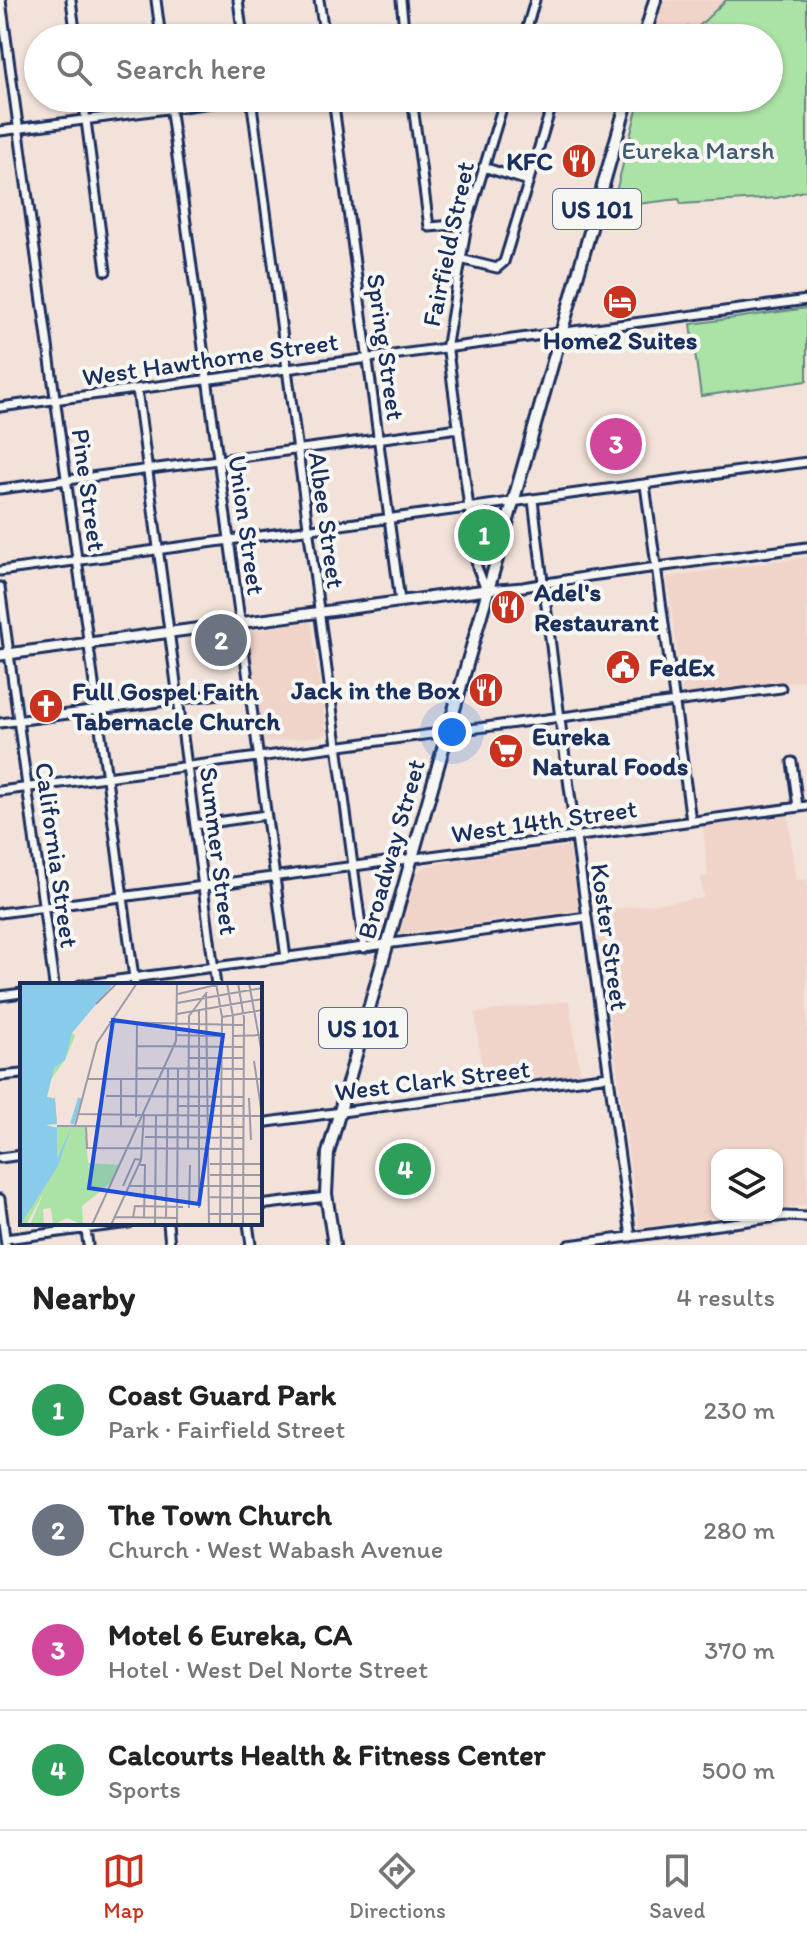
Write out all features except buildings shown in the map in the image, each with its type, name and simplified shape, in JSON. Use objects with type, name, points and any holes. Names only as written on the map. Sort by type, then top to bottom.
[{"type":"highway","points":[[648,24],[655,0]]},
{"type":"highway","name":"Broadway Street","points":[[334,1245],[326,1197],[327,1156],[624,112]]},
{"type":"main road","points":[[5,654],[486,590]]},
{"type":"street","name":"Pine Street","points":[[1,0],[135,981]]},
{"type":"street","points":[[71,0],[74,24]]},
{"type":"street","points":[[156,0],[159,24]]},
{"type":"street","points":[[238,0],[241,24]]},
{"type":"street","points":[[319,0],[323,24]]},
{"type":"street","points":[[401,0],[404,24]]},
{"type":"street","points":[[528,24],[535,0]]},
{"type":"street","points":[[85,112],[106,271]]},
{"type":"street","points":[[0,131],[140,112]]},
{"type":"street","name":"Union Street","points":[[172,112],[286,958]]},
{"type":"street","name":"Albee Street","points":[[252,112],[364,948]]},
{"type":"street","name":"Spring Street","points":[[335,112],[400,601]]},
{"type":"street","points":[[414,112],[429,227],[467,224]]},
{"type":"street","name":"Fairfield Street","points":[[486,590],[477,567],[447,347],[467,224],[501,112]]},
{"type":"street","points":[[460,259],[497,268],[502,266],[550,112]]},
{"type":"street","points":[[483,167],[528,181]]},
{"type":"street","name":"West Hawthorne Street","points":[[0,407],[807,300]]},
{"type":"street","name":"Summer Street","points":[[137,389],[216,983]]},
{"type":"street","points":[[0,489],[459,428]]},
{"type":"street","points":[[0,571],[807,462]]},
{"type":"street","points":[[645,485],[691,821]]},
{"type":"street","name":"Koster Street","points":[[533,500],[631,1237]]},
{"type":"street","points":[[486,590],[807,547]]},
{"type":"street","name":"California Street","points":[[0,587],[5,654],[19,720],[54,983]]},
{"type":"street","points":[[0,791],[781,688]]},
{"type":"street","points":[[0,723],[250,690]]},
{"type":"street","points":[[792,762],[803,806]]},
{"type":"street","name":"West 14th Street","points":[[0,913],[803,806]]},
{"type":"street","points":[[195,825],[266,815]]},
{"type":"street","points":[[108,983],[587,917]]},
{"type":"street","points":[[0,996],[20,993]]},
{"type":"street","points":[[0,1076],[20,1074]]},
{"type":"street","name":"West Clark Street","points":[[262,1123],[609,1076]]},
{"type":"street","points":[[0,1158],[20,1155]]},
{"type":"street","points":[[262,1205],[326,1197]]},
{"type":"street","points":[[0,1199],[6,1242],[86,1226],[88,1245]]},
{"type":"street","points":[[569,1245],[785,1216],[807,1217]]},
{"type":"street","points":[[168,1225],[170,1245]]},
{"type":"street","points":[[248,1225],[251,1245]]},
{"type":"shaded area","points":[[646,0],[726,0],[701,24],[639,24]]},
{"type":"shaded area","points":[[807,557],[807,680],[683,697],[667,577]]},
{"type":"shaded area","points":[[311,621],[327,735],[262,743],[247,632]]},
{"type":"shaded area","points":[[788,816],[796,880],[807,879],[807,1205],[783,1208],[783,1149],[711,1149],[711,1218],[639,1228],[595,911],[703,898],[701,877],[708,876],[703,826]]},
{"type":"shaded area","points":[[570,846],[579,910],[399,934],[416,876],[422,868],[450,861]]},
{"type":"shaded area","points":[[569,1001],[580,1073],[484,1085],[475,1013]]},
{"type":"green space","name":"Eureka Marsh","points":[[726,0],[807,0],[807,190],[777,198],[681,204],[679,199],[612,207],[636,112],[783,112],[783,24],[701,24]]},
{"type":"green space","points":[[807,308],[807,381],[701,396],[691,324]]},
{"type":"green space","points":[[494,510],[497,513],[484,558],[481,559],[476,512]]},
{"type":"place","name":"KFC","points":[[579,161]]},
{"type":"place","name":"Home2 Suites","points":[[620,302]]},
{"type":"place","name":"Motel 6 Eureka, CA","points":[[616,444]]},
{"type":"place","name":"Coast Guard Park","points":[[484,535]]},
{"type":"place","name":"Adel's Restaurant","points":[[508,607]]},
{"type":"place","name":"The Town Church","points":[[221,640]]},
{"type":"place","name":"FedEx","points":[[623,667]]},
{"type":"place","name":"Jack in the Box","points":[[486,690]]},
{"type":"place","name":"Full Gospel Faith Tabernacle Church","points":[[46,706]]},
{"type":"place","name":"Eureka Natural Foods","points":[[506,751]]},
{"type":"place","name":"Calcourts Health & Fitness Center","points":[[405,1169]]}]
